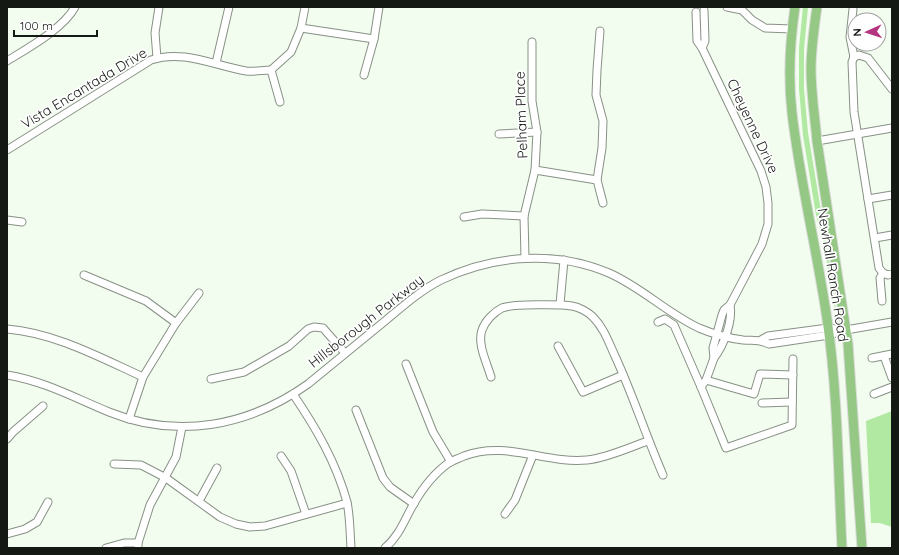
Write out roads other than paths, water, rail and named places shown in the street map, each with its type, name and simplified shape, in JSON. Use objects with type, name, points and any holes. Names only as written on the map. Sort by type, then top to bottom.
[{"type":"main road","name":"Newhall Ranch Road","points":[[795,7],[792,29],[790,72],[792,111],[829,332],[834,392],[842,548]]},
{"type":"main road","name":"Newhall Ranch Road","points":[[817,7],[813,32],[811,70],[817,141],[848,344],[862,548]]},
{"type":"street","points":[[7,61],[46,36],[71,15],[75,7]]},
{"type":"street","points":[[158,58],[155,33],[159,7]]},
{"type":"street","points":[[216,63],[228,7]]},
{"type":"street","points":[[280,102],[272,70],[291,52],[301,28],[305,7]]},
{"type":"street","points":[[364,75],[374,39],[379,7]]},
{"type":"street","points":[[727,7],[743,9],[752,20],[765,28],[792,29]]},
{"type":"street","points":[[694,9],[700,12],[704,9],[705,42],[702,48]]},
{"type":"street","name":"Cheyenne Drive","points":[[694,9],[697,41],[702,48],[761,171],[766,187],[768,203],[768,224],[762,244],[730,305],[724,310],[713,348],[714,358]]},
{"type":"street","points":[[853,9],[850,37],[854,57],[852,62],[852,88],[857,134],[878,268],[883,273],[888,275],[892,274]]},
{"type":"street","points":[[301,28],[374,39]]},
{"type":"street","points":[[600,31],[596,95],[602,121],[602,148],[597,180],[603,203]]},
{"type":"street","name":"Pelham Place","points":[[525,258],[524,216],[535,170],[537,132],[532,101],[532,42]]},
{"type":"street","points":[[854,57],[859,55],[868,58],[892,89]]},
{"type":"street","name":"Vista Encantada Drive","points":[[8,147],[151,60],[165,56],[178,56],[248,71],[272,70]]},
{"type":"street","points":[[817,141],[892,128]]},
{"type":"street","points":[[499,134],[537,132]]},
{"type":"street","points":[[535,170],[597,180]]},
{"type":"street","points":[[868,199],[892,195]]},
{"type":"street","points":[[464,217],[482,214],[524,216]]},
{"type":"street","points":[[7,220],[22,222]]},
{"type":"street","points":[[874,238],[892,235]]},
{"type":"street","name":"Hillsborough Parkway","points":[[7,375],[53,387],[129,419],[182,427],[217,424],[235,420],[258,412],[293,394],[345,354],[418,294],[441,280],[477,266],[504,260],[525,258],[564,260],[586,264],[626,282],[699,327],[716,334],[744,340],[761,340],[768,336],[846,330],[892,322]]},
{"type":"street","points":[[560,304],[564,260]]},
{"type":"street","points":[[882,301],[880,278],[883,273]]},
{"type":"street","points":[[84,275],[146,301],[176,323]]},
{"type":"street","points":[[129,419],[143,377],[176,323],[199,293]]},
{"type":"street","points":[[491,377],[481,344],[482,330],[494,312],[504,307],[560,304],[573,306],[586,311],[602,328],[624,375],[648,441],[663,475]]},
{"type":"street","name":"Cheyenne Drive","points":[[714,358],[720,350],[731,318],[730,305]]},
{"type":"street","points":[[658,322],[665,319],[674,325],[702,388],[726,448],[792,425],[793,359]]},
{"type":"street","points":[[211,378],[244,372],[289,346],[308,329],[314,327],[323,328],[345,354]]},
{"type":"street","points":[[7,329],[22,330],[56,338],[143,377]]},
{"type":"street","points":[[558,346],[583,392],[624,375]]},
{"type":"street","points":[[872,358],[892,354]]},
{"type":"street","points":[[884,356],[892,378]]},
{"type":"street","points":[[702,388],[714,358]]},
{"type":"street","points":[[406,364],[433,432],[451,462]]},
{"type":"street","points":[[706,380],[754,394],[760,374],[793,375]]},
{"type":"street","points":[[874,394],[892,387]]},
{"type":"street","points":[[293,394],[318,432],[330,454],[347,502],[351,548]]},
{"type":"street","points":[[762,403],[792,402]]},
{"type":"street","points":[[7,439],[43,406]]},
{"type":"street","points":[[356,410],[383,478],[390,487],[414,504]]},
{"type":"street","points":[[106,548],[124,543],[138,546],[150,505],[176,458],[182,427]]},
{"type":"street","points":[[385,548],[396,537],[429,480],[451,462],[474,453],[496,450],[534,454],[564,460],[588,460],[648,441]]},
{"type":"street","points":[[505,514],[515,500],[534,454]]},
{"type":"street","points":[[281,456],[290,471],[306,514]]},
{"type":"street","points":[[114,464],[141,465],[166,478],[220,517],[236,524],[250,527],[265,526],[347,502]]},
{"type":"street","points":[[199,501],[217,468]]},
{"type":"street","points":[[7,534],[25,529],[37,522],[48,502]]}]
